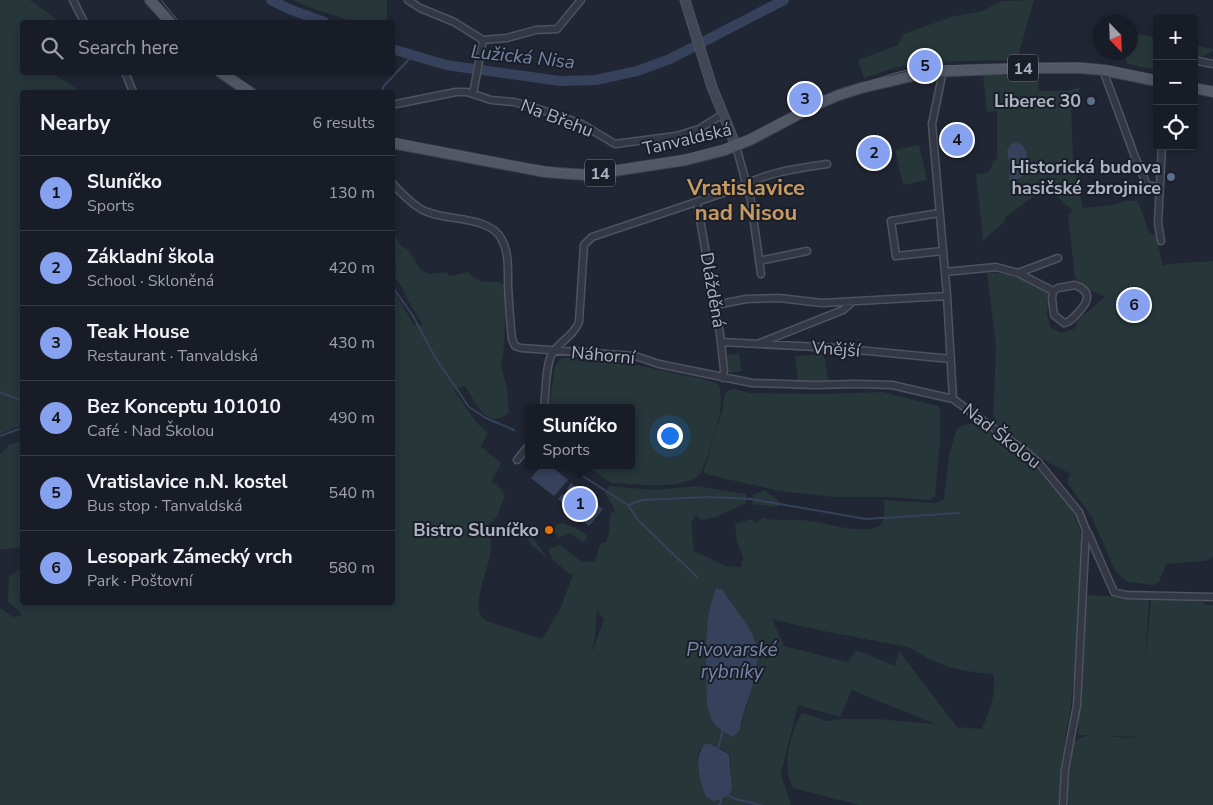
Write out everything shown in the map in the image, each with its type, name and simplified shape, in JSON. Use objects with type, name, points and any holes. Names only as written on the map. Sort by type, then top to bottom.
[{"type":"main road","points":[[150,0],[168,20]]},
{"type":"main road","name":"Tanvaldská","points":[[395,144],[486,162],[571,175],[602,173],[686,160],[736,146],[839,95],[911,76],[943,71],[1053,68],[1103,70],[1153,79]]},
{"type":"main road","points":[[224,75],[246,90]]},
{"type":"main road","points":[[1198,89],[1213,92]]},
{"type":"street","points":[[73,0],[83,20]]},
{"type":"street","points":[[408,0],[420,8],[454,22],[483,40],[507,38],[536,30],[557,29],[581,0]]},
{"type":"street","points":[[685,0],[712,87],[736,146],[747,182],[761,274]]},
{"type":"street","points":[[473,94],[483,40]]},
{"type":"street","points":[[1198,61],[1213,64]]},
{"type":"street","points":[[1103,70],[1134,157],[1147,185],[1160,188]]},
{"type":"street","name":"Nad Školou","points":[[943,71],[932,124],[947,296],[953,398],[1038,462],[1079,512],[1114,592],[1126,595],[1213,597]]},
{"type":"street","points":[[126,75],[132,90]]},
{"type":"street","name":"Na Břehu","points":[[396,104],[456,92],[473,94],[491,100],[514,102],[574,121],[614,144],[676,136],[699,129],[723,114]]},
{"type":"street","points":[[1161,241],[1158,223],[1162,150]]},
{"type":"street","points":[[544,404],[550,358],[554,351],[576,330],[579,322],[584,245],[589,240],[598,235],[732,190],[747,182],[784,170],[827,164]]},
{"type":"street","name":"Náhorní","points":[[395,186],[421,209],[436,215],[466,219],[481,224],[492,229],[502,239],[507,259],[512,340],[515,346],[554,351],[635,356],[659,364],[752,383],[815,386],[856,384],[900,386],[953,398]]},
{"type":"street","name":"Dlážděná","points":[[697,202],[716,305],[723,378]]},
{"type":"street","points":[[939,213],[892,222],[896,256],[943,251]]},
{"type":"street","points":[[759,261],[808,251]]},
{"type":"street","points":[[1018,273],[1058,258]]},
{"type":"street","points":[[945,272],[996,267],[1018,273],[1053,291]]},
{"type":"street","points":[[1075,285],[1083,289],[1087,300],[1079,313],[1069,322],[1064,323],[1054,315],[1053,291],[1058,288],[1075,285]]},
{"type":"street","points":[[716,305],[746,299],[779,298],[822,303],[947,296]]},
{"type":"street","points":[[757,345],[843,310],[852,302]]},
{"type":"street","name":"Vnější","points":[[721,342],[837,348],[951,359]]},
{"type":"street","points":[[517,460],[525,450]]},
{"type":"street","name":"Nad Školou","points":[[1064,805],[1065,769],[1077,705],[1086,530]]},
{"type":"shaded area","points":[[0,0],[30,0],[57,20],[20,20],[20,75],[55,75],[79,90],[20,90],[20,426],[0,434]]},
{"type":"shaded area","points":[[293,0],[387,0],[387,20],[348,20]]},
{"type":"shaded area","points":[[1034,0],[1017,60],[926,62],[897,67],[864,78],[858,60],[898,45],[902,35],[950,17],[983,11],[1001,1]]},
{"type":"shaded area","points":[[1138,34],[1153,37],[1153,69],[1127,64],[1126,60],[1138,60]]},
{"type":"shaded area","points":[[1198,46],[1213,49],[1213,51],[1198,59]]},
{"type":"shaded area","points":[[1038,73],[1039,91],[1067,91],[1080,87],[1079,94],[1071,102],[1073,160],[1083,208],[1113,205],[1124,201],[1138,201],[1149,232],[1156,236],[1163,266],[1169,264],[1213,262],[1213,557],[1205,561],[1166,564],[1159,582],[1153,585],[1128,582],[1115,571],[1092,517],[1068,484],[1068,478],[1071,474],[1049,463],[993,424],[996,347],[987,272],[1010,275],[1048,291],[1047,314],[1051,328],[1061,333],[1074,329],[1079,319],[1105,297],[1087,289],[1075,278],[1068,215],[1073,210],[1063,203],[1049,185],[1007,216],[1003,223],[983,241],[976,174],[987,173],[992,167],[991,163],[997,158],[997,111],[987,112],[983,75]]},
{"type":"shaded area","points":[[919,145],[927,180],[903,185],[895,150]]},
{"type":"shaded area","points":[[395,237],[402,246],[409,251],[420,269],[429,274],[447,272],[449,276],[469,272],[479,281],[501,282],[506,288],[504,347],[501,365],[507,389],[509,412],[501,418],[488,417],[465,386],[454,390],[477,423],[488,433],[481,446],[501,463],[491,482],[498,485],[505,495],[497,517],[489,524],[491,547],[480,595],[480,612],[483,618],[487,620],[542,639],[561,607],[574,572],[571,575],[553,560],[548,549],[560,545],[581,561],[595,562],[600,544],[606,542],[609,533],[610,514],[615,510],[605,493],[609,486],[655,490],[697,486],[746,494],[746,503],[716,517],[701,520],[696,515],[691,523],[694,551],[726,566],[741,567],[743,557],[737,542],[735,524],[752,519],[756,523],[763,518],[809,521],[851,529],[870,529],[879,526],[882,522],[884,514],[883,500],[936,503],[944,499],[949,455],[957,428],[968,424],[975,424],[1007,443],[1035,464],[1073,512],[1080,530],[1082,550],[1075,666],[1071,705],[1061,764],[1059,805],[859,805],[793,788],[789,780],[788,750],[802,713],[826,721],[878,719],[935,724],[852,690],[840,717],[798,705],[781,774],[791,805],[0,805],[0,608],[13,617],[21,616],[20,612],[8,602],[9,577],[20,569],[20,605],[395,605],[395,292],[414,325],[423,325],[395,278]],"holes":[[[715,590],[723,590],[751,632],[758,665],[740,730],[706,677],[708,631],[712,598]],[[597,610],[604,620],[591,654],[595,638]],[[772,619],[903,646],[948,667],[993,674],[992,701],[983,726],[981,729],[957,727],[899,651],[895,666],[857,650],[847,662],[784,646]],[[718,747],[730,754],[732,787],[725,798],[716,800],[708,798],[704,793],[698,758],[699,750]]]},
{"type":"shaded area","points":[[739,353],[742,371],[729,373],[727,355]]},
{"type":"shaded area","points":[[824,354],[828,381],[798,381],[795,356]]},
{"type":"shaded area","points":[[563,358],[602,361],[611,359],[704,379],[718,384],[721,393],[719,416],[701,474],[682,483],[646,485],[613,483],[591,469],[635,469],[635,404],[550,404],[555,366]]},
{"type":"shaded area","points":[[734,389],[750,393],[821,394],[883,392],[938,406],[940,410],[940,443],[935,497],[929,500],[891,497],[833,497],[781,491],[703,473],[723,408],[724,395]]},
{"type":"shaded area","points":[[20,442],[20,547],[0,550],[0,454],[10,444]]},
{"type":"shaded area","points":[[764,490],[780,502],[777,507],[752,504],[753,495]]},
{"type":"shaded area","points":[[564,523],[587,535],[586,541],[582,542],[570,533],[558,538],[553,530],[557,524]]},
{"type":"shaded area","points":[[526,528],[545,557],[534,548],[521,531]]},
{"type":"shaded area","points":[[1086,595],[1149,598],[1145,663],[1151,599],[1177,599],[1213,605],[1213,805],[1069,805],[1066,782],[1072,743],[1087,736],[1140,737],[1078,735]]},
{"type":"water","points":[[1016,142],[1022,145],[1027,152],[1026,169],[1022,177],[1012,181],[1009,179],[1010,166],[1007,151],[1010,145]]},
{"type":"water","points":[[539,469],[555,469],[568,480],[554,496],[531,478]]},
{"type":"water","points":[[571,483],[603,509],[589,526],[558,499],[562,494],[565,495]]},
{"type":"water","name":"Pivovarské rybníky","points":[[716,588],[723,590],[748,626],[756,644],[758,656],[757,669],[740,730],[733,737],[722,731],[715,724],[707,702],[707,628]]},
{"type":"water","points":[[705,744],[710,744],[729,754],[732,787],[730,793],[726,797],[713,801],[706,797],[699,774],[699,755]]},
{"type":"waterway","name":"Lužická Nisa","points":[[271,0],[319,20]]},
{"type":"waterway","name":"Lužická Nisa","points":[[395,50],[446,65],[560,81],[596,80],[637,71],[670,59],[784,0]]},
{"type":"waterway","points":[[395,74],[412,56]]},
{"type":"waterway","points":[[382,90],[394,75]]},
{"type":"waterway","points":[[395,290],[413,316],[435,357],[469,407],[486,418],[514,430]]},
{"type":"waterway","points":[[0,392],[20,400]]},
{"type":"waterway","points":[[0,436],[20,429]]},
{"type":"waterway","points":[[581,475],[628,505],[639,521],[697,577]]},
{"type":"waterway","points":[[628,505],[643,500],[709,497],[751,499],[866,519],[959,513]]},
{"type":"waterway","points":[[718,749],[723,729]]},
{"type":"waterway","points":[[728,795],[735,799],[761,805]]},
{"type":"waterway","points":[[719,805],[721,798]]},
{"type":"tram line","points":[[161,0],[177,20]]},
{"type":"tram line","points":[[395,139],[525,164],[567,170],[592,170],[685,155],[723,145],[748,135],[825,96],[895,73],[925,66],[1078,63],[1109,66],[1153,75]]},
{"type":"tram line","points":[[233,75],[256,90]]},
{"type":"tram line","points":[[1198,85],[1213,87]]},
{"type":"place","name":"Vratislavice n.N. kostel","points":[[925,66]]},
{"type":"place","name":"Teak House","points":[[805,99]]},
{"type":"place","name":"Liberec 30","points":[[1091,101]]},
{"type":"place","name":"Bez Konceptu 101010","points":[[957,140]]},
{"type":"place","name":"Základní škola","points":[[874,153]]},
{"type":"place","name":"Historická budova hasičské zbrojnice","points":[[1171,177]]},
{"type":"place","name":"Lesopark Zámecký vrch","points":[[1134,305]]},
{"type":"place","name":"Sluníčko","points":[[580,504]]},
{"type":"place","name":"Bistro Sluníčko","points":[[549,530]]},
{"type":"district","name":"Vratislavice nad Nisou","points":[[746,200]]}]
